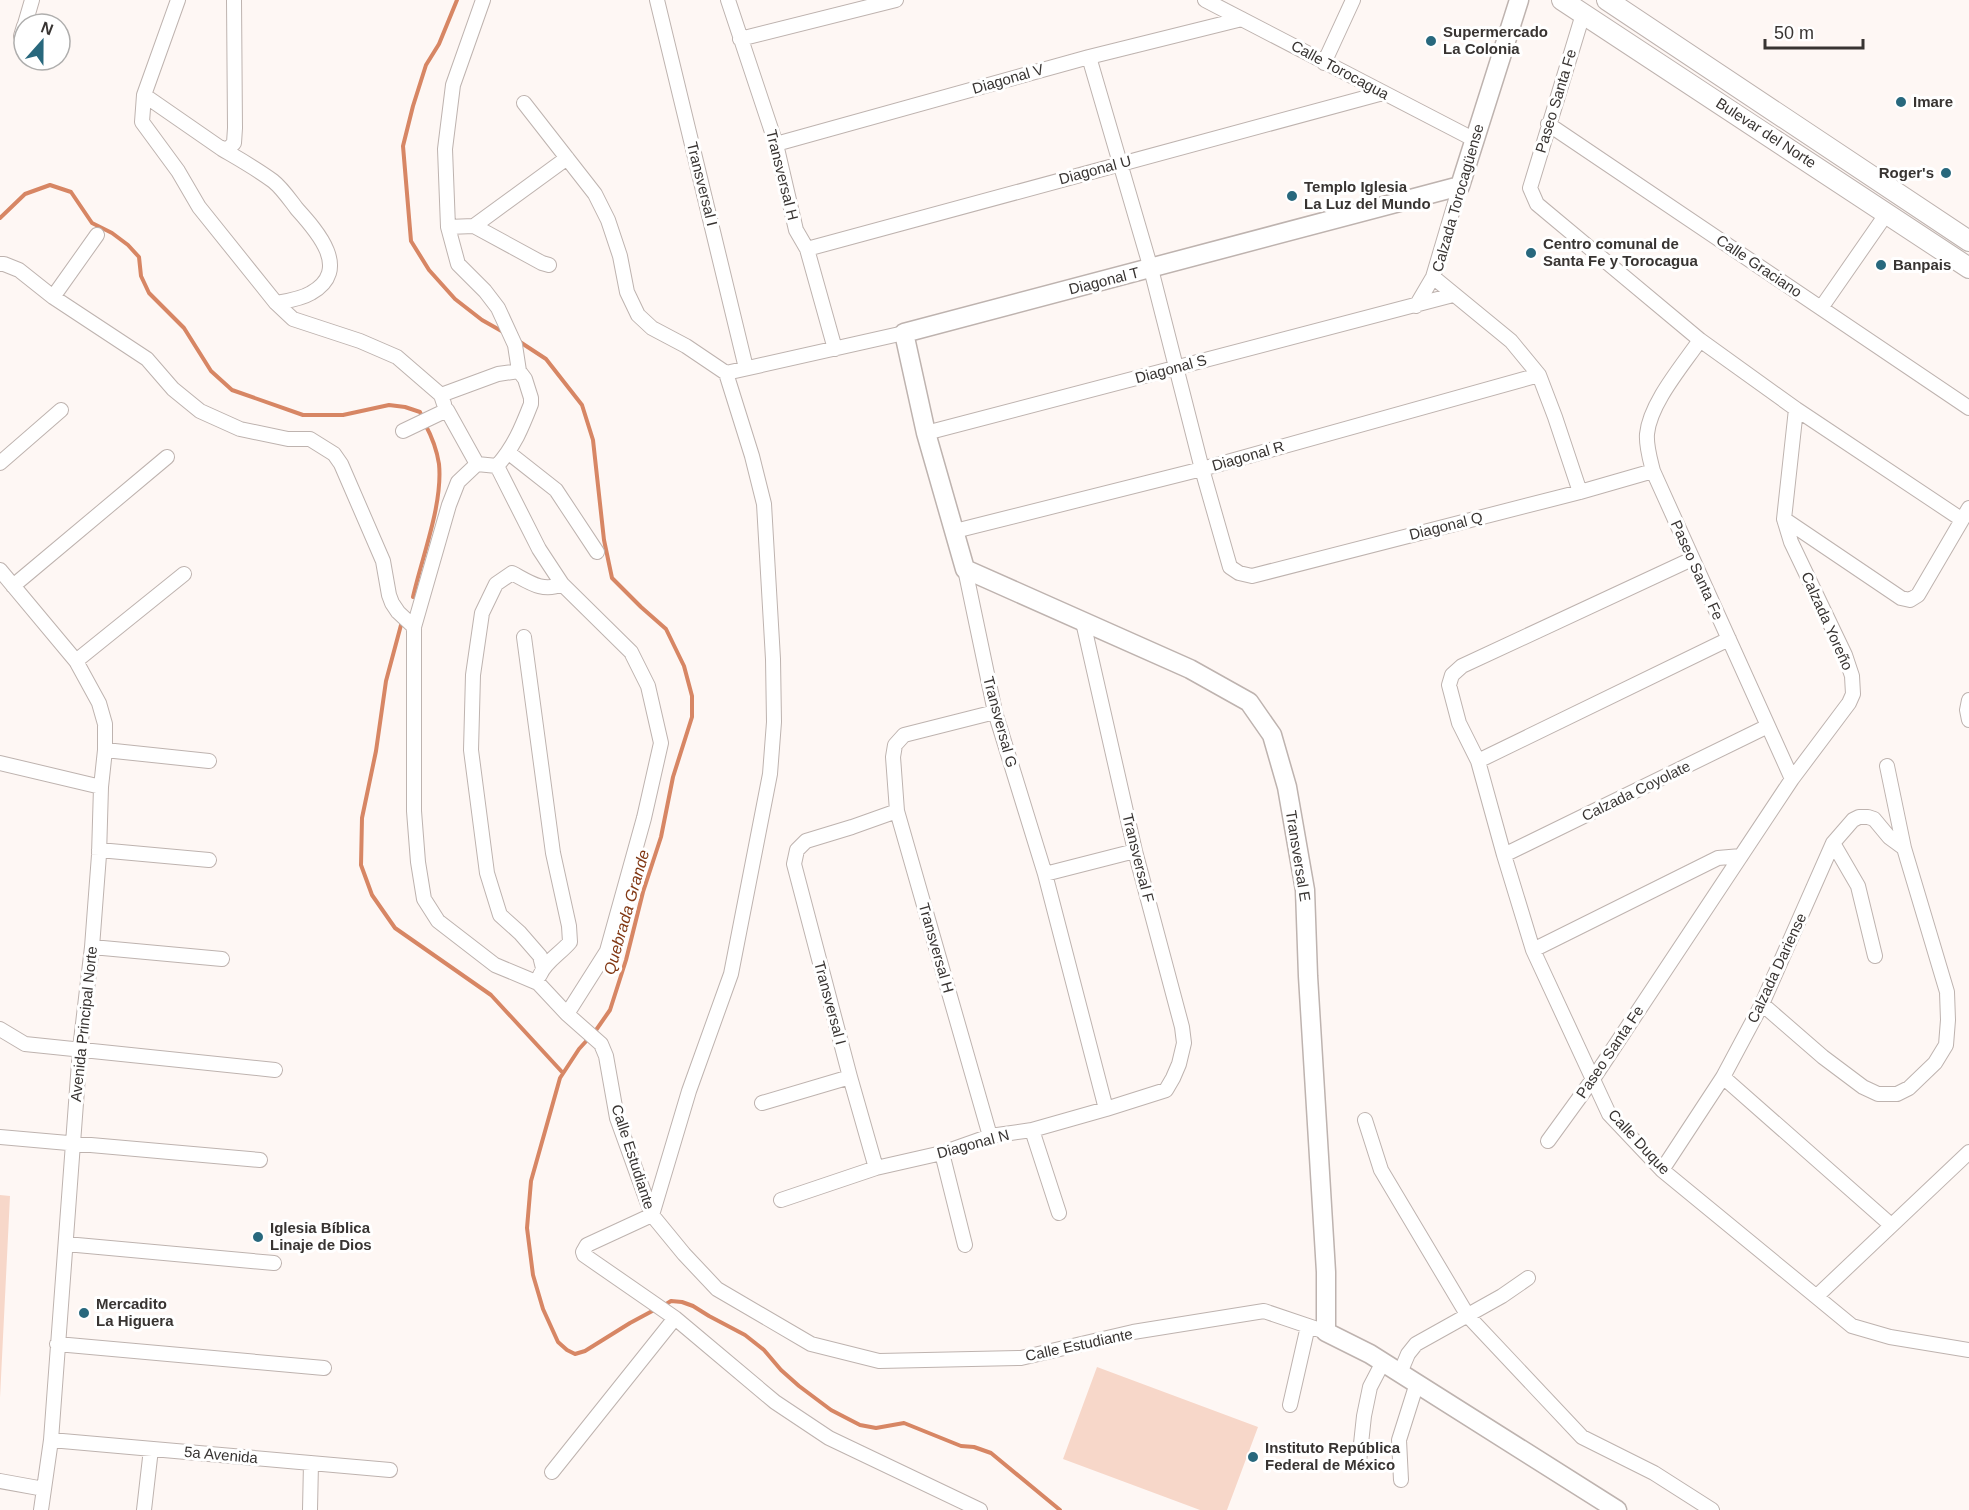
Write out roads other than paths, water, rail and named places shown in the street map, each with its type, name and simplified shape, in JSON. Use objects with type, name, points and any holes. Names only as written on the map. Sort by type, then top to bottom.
[{"type":"main road","name":"Bulevar del Norte","points":[[1562,0],[1969,268]]},
{"type":"main road","name":"Bulevar del Norte","points":[[1607,0],[1969,241]]},
{"type":"street","points":[[178,0],[144,95],[142,122],[178,171],[199,207],[276,303],[293,319],[360,341],[397,357],[441,395],[477,464]]},
{"type":"street","points":[[222,148],[229,148],[234,143],[234,0]]},
{"type":"street","points":[[483,0],[453,84],[445,149],[448,227],[458,264],[485,291],[498,308],[515,345],[519,371],[525,380],[531,398],[531,404],[518,437],[509,453],[497,466]]},
{"type":"street","name":"Transversal I","points":[[657,0],[746,368]]},
{"type":"street","name":"Transversal H","points":[[728,0],[776,144],[796,230],[807,249],[835,349]]},
{"type":"street","points":[[740,39],[896,0]]},
{"type":"street","name":"Calle Torocagua","points":[[1205,0],[1475,140]]},
{"type":"street","points":[[1324,63],[1353,0]]},
{"type":"street","name":"Calzada Torocagüense","points":[[1519,0],[1433,277],[1511,341],[1539,375],[1556,417],[1580,492]]},
{"type":"street","name":"Paseo Santa Fe","points":[[1548,1141],[1593,1079],[1792,779],[1653,471],[1647,448],[1649,421],[1655,405],[1700,340],[1537,204],[1530,188],[1582,14]]},
{"type":"street","name":"Diagonal V","points":[[776,144],[1089,57],[1242,19]]},
{"type":"street","points":[[1089,57],[1151,269],[1202,469]]},
{"type":"street","name":"Diagonal U","points":[[807,249],[1383,93]]},
{"type":"street","points":[[144,95],[274,182],[323,241],[329,255],[330,267],[326,279],[317,290],[309,295],[276,303]]},
{"type":"street","points":[[524,104],[595,194],[608,220],[620,256],[627,292],[638,315],[652,328],[686,346],[726,373],[752,456],[764,504],[773,658],[774,722],[770,774],[731,974],[689,1091],[652,1215],[587,1245],[583,1252],[584,1255],[675,1318],[775,1402],[829,1438],[980,1510]]},
{"type":"street","name":"Calle Graciano","points":[[1548,124],[1969,408]]},
{"type":"street","points":[[474,226],[567,158]]},
{"type":"street","name":"Diagonal T","points":[[726,373],[904,333],[1460,186]]},
{"type":"street","points":[[1821,308],[1887,213]]},
{"type":"street","points":[[448,227],[474,226],[549,265]]},
{"type":"street","points":[[53,297],[97,235]]},
{"type":"street","points":[[0,264],[19,270],[53,297],[147,359],[173,388],[200,411],[240,429],[288,439],[309,439],[334,453],[341,464],[383,561],[392,603],[414,627]]},
{"type":"street","points":[[1416,306],[1433,277]]},
{"type":"street","name":"Diagonal S","points":[[926,433],[1453,295]]},
{"type":"street","name":"Transversal G","points":[[904,333],[926,433],[956,531],[995,712],[1045,874],[1106,1110]]},
{"type":"street","points":[[1700,340],[1796,409],[1965,514],[1918,595],[1910,600],[1901,598],[1784,519],[1796,409]]},
{"type":"street","points":[[441,395],[498,374],[519,371]]},
{"type":"street","name":"Diagonal R","points":[[956,531],[1202,469],[1539,375]]},
{"type":"street","points":[[0,463],[62,410]]},
{"type":"street","points":[[403,431],[447,410]]},
{"type":"street","points":[[509,453],[556,490],[597,552]]},
{"type":"street","points":[[13,586],[167,457]]},
{"type":"street","points":[[497,466],[477,464],[458,482],[414,627],[414,811],[418,862],[424,899],[438,921],[495,965],[538,983],[543,968],[570,942],[569,926],[554,853],[524,637]]},
{"type":"street","points":[[497,466],[539,549],[562,584],[631,652],[648,686],[661,743],[641,829],[607,951],[567,1014]]},
{"type":"street","name":"Diagonal Q","points":[[1202,469],[1230,567],[1239,573],[1252,576],[1580,492],[1653,471]]},
{"type":"street","name":"Calzada Yoreño","points":[[1784,519],[1791,542],[1845,656],[1853,694],[1849,703],[1792,779]]},
{"type":"street","name":"Calle Duque","points":[[1692,558],[1462,666],[1452,675],[1449,686],[1459,723],[1478,761],[1533,950],[1609,1114],[1662,1170],[1852,1326],[1890,1337],[1969,1350]]},
{"type":"street","name":"Transversal E","points":[[965,569],[1190,669],[1249,702],[1272,735],[1287,787],[1305,890],[1326,1272],[1326,1332]]},
{"type":"street","name":"Avenida Principal Norte","points":[[0,570],[76,661],[99,703],[105,724],[92,947],[72,1143],[51,1440],[41,1510]]},
{"type":"street","points":[[543,968],[540,957],[520,933],[500,915],[487,873],[471,750],[473,675],[482,613],[496,584],[512,573],[533,584],[551,589],[562,584]]},
{"type":"street","points":[[76,661],[184,574]]},
{"type":"street","name":"Transversal F","points":[[1083,622],[1135,851],[1183,1035],[1184,1043],[1179,1064],[1166,1090]]},
{"type":"street","points":[[1478,761],[1729,639]]},
{"type":"street","points":[[1969,700],[1967,710],[1969,720]]},
{"type":"street","name":"Transversal H","points":[[990,1136],[897,811],[893,757],[895,746],[904,735],[995,712]]},
{"type":"street","name":"Calzada Coyolate","points":[[1504,855],[1768,726]]},
{"type":"street","points":[[105,750],[209,761]]},
{"type":"street","points":[[0,763],[101,787]]},
{"type":"street","points":[[1762,1004],[1823,1057],[1863,1087],[1878,1094],[1897,1094],[1903,1091],[1935,1063],[1947,1045],[1947,992],[1904,848],[1887,766]]},
{"type":"street","name":"Transversal I","points":[[876,1168],[794,864],[797,850],[806,841],[897,811]]},
{"type":"street","name":"Calzada Dariense","points":[[1662,1170],[1723,1077],[1762,1004],[1833,843],[1853,820],[1868,817],[1874,819],[1889,837],[1904,848]]},
{"type":"street","points":[[1833,843],[1858,886],[1875,956]]},
{"type":"street","points":[[99,850],[209,860]]},
{"type":"street","points":[[1045,874],[1135,851]]},
{"type":"street","points":[[1533,950],[1718,858],[1741,856]]},
{"type":"street","points":[[92,947],[222,959]]},
{"type":"street","name":"Calle Estudiante","points":[[538,983],[567,1014],[601,1044],[606,1056],[617,1118],[652,1215],[717,1289],[811,1344],[879,1361],[1021,1358],[1133,1332],[1264,1311],[1326,1332],[1383,1362],[1617,1510]]},
{"type":"street","points":[[0,1029],[25,1044],[274,1070]]},
{"type":"street","points":[[762,1103],[850,1077]]},
{"type":"street","points":[[1723,1077],[1891,1225]]},
{"type":"street","name":"Diagonal N","points":[[781,1200],[876,1168],[942,1153],[990,1136],[1032,1130],[1106,1110],[1166,1090]]},
{"type":"street","points":[[1365,1120],[1381,1170],[1468,1316],[1582,1437],[1654,1473],[1712,1510]]},
{"type":"street","points":[[1032,1130],[1059,1213]]},
{"type":"street","points":[[0,1137],[260,1160]]},
{"type":"street","points":[[1817,1296],[1969,1152]]},
{"type":"street","points":[[942,1153],[965,1245]]},
{"type":"street","points":[[66,1244],[274,1263]]},
{"type":"street","points":[[1400,1373],[1408,1354],[1416,1344],[1468,1316],[1528,1278]]},
{"type":"street","points":[[552,1472],[675,1318]]},
{"type":"street","points":[[1290,1405],[1308,1326]]},
{"type":"street","points":[[57,1344],[324,1368]]},
{"type":"street","points":[[1359,1462],[1370,1387],[1383,1362]]},
{"type":"street","points":[[1401,1480],[1399,1440],[1417,1383]]},
{"type":"street","name":"5a Avenida","points":[[51,1440],[390,1470]]},
{"type":"street","points":[[144,1510],[150,1449]]},
{"type":"street","points":[[310,1510],[311,1463]]},
{"type":"street","points":[[0,1481],[44,1489]]},
{"type":"waterway","name":"Quebrada Grande","points":[[457,0],[439,44],[426,65],[403,146],[411,241],[429,270],[455,299],[482,320],[505,333]]},
{"type":"waterway","points":[[0,218],[25,194],[50,185],[71,192],[92,223],[112,233],[139,257],[141,276],[149,293],[184,328],[211,371],[232,390],[303,415],[343,415],[389,405],[420,412],[422,417]]},
{"type":"waterway","name":"Quebrada Grande","points":[[517,340],[546,359],[582,405],[593,440],[604,540],[612,578],[666,629],[684,666],[692,696],[692,717],[673,777],[661,837],[643,892],[626,960],[610,1010],[594,1033]]},
{"type":"waterway","points":[[413,597],[438,496],[439,464],[432,438],[425,424]]},
{"type":"waterway","points":[[401,625],[386,681],[376,751],[362,818],[361,865],[372,895],[395,928],[491,995],[563,1073]]},
{"type":"waterway","name":"Quebrada Grande","points":[[589,1038],[560,1078],[531,1181],[527,1228],[533,1275],[543,1309],[558,1342],[575,1354],[585,1351],[656,1309]]},
{"type":"waterway","name":"Quebrada Grande","points":[[663,1306],[671,1301],[682,1302],[745,1335],[764,1350],[799,1386],[831,1410],[860,1425],[876,1428],[904,1423],[961,1446],[974,1447],[991,1453],[1060,1510]]},
{"type":"place","name":"Supermercado La Colonia","points":[[1431,41]]},
{"type":"place","name":"Imare","points":[[1901,102]]},
{"type":"place","name":"Roger's","points":[[1946,173]]},
{"type":"place","name":"Templo Iglesia La Luz del Mundo","points":[[1292,196]]},
{"type":"place","name":"Centro comunal de Santa Fe y Torocagua","points":[[1531,253]]},
{"type":"place","name":"Banpais","points":[[1881,265]]},
{"type":"place","name":"Iglesia Bíblica Linaje de Dios","points":[[258,1237]]},
{"type":"place","name":"Mercadito La Higuera","points":[[84,1313]]},
{"type":"place","name":"Instituto República Federal de México","points":[[1253,1457]]}]
